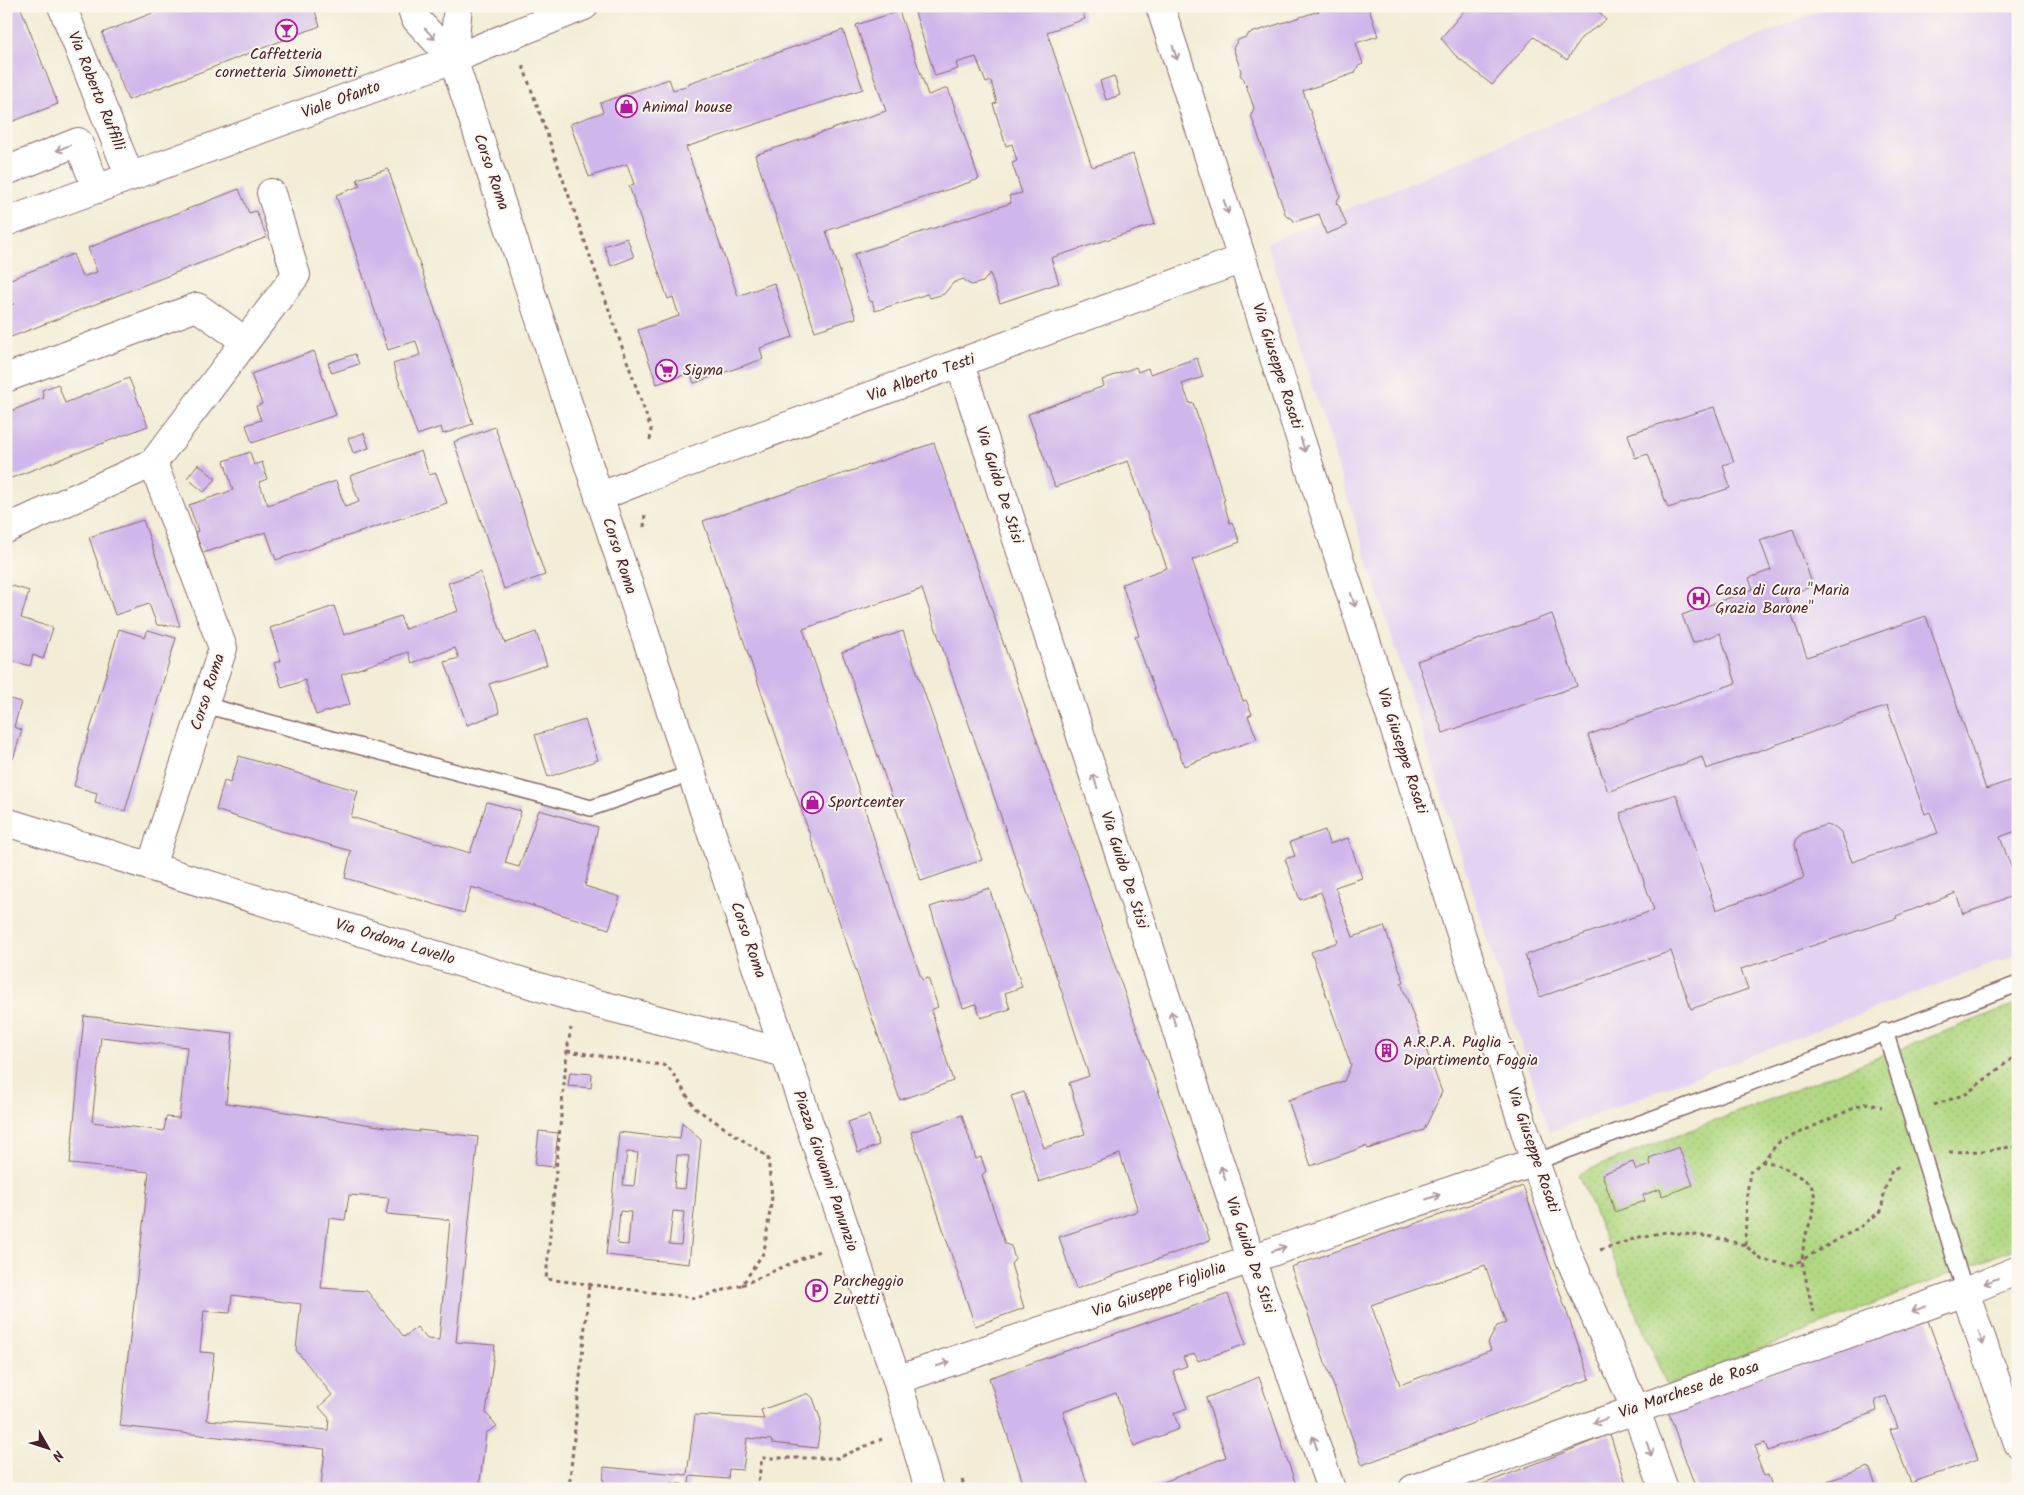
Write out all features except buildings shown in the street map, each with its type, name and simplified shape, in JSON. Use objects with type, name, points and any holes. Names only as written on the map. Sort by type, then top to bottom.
[{"type":"street","name":"Via Roberto Ruffilli","points":[[62,6],[130,176]]},
{"type":"street","name":"Corso Roma","points":[[411,6],[415,18],[453,59]]},
{"type":"street","name":"Corso Roma","points":[[458,6],[453,59],[785,1053]]},
{"type":"street","name":"Viale Ofanto","points":[[6,222],[453,59],[584,6]]},
{"type":"street","name":"Via Giuseppe Rosati","points":[[1160,6],[1536,1162],[1570,1259],[1635,1408],[1664,1489]]},
{"type":"street","points":[[6,171],[78,142],[97,189]]},
{"type":"street","points":[[6,529],[153,464],[296,276],[271,192]]},
{"type":"street","name":"Via Alberto Testi","points":[[600,497],[649,477],[1242,259]]},
{"type":"street","points":[[6,378],[197,307],[245,341]]},
{"type":"street","name":"Via Guido De Stisi","points":[[960,364],[1251,1258],[1331,1489]]},
{"type":"street","name":"Corso Roma","points":[[152,866],[223,648],[153,464]]},
{"type":"street","name":"Via Ordona Lavello","points":[[6,822],[575,998],[785,1053]]},
{"type":"street","name":"Piazza Giovanni Panunzio","points":[[785,1053],[897,1380],[929,1489]]},
{"type":"street","name":"Via Giuseppe Figliolia","points":[[897,1380],[1536,1162]]},
{"type":"street","points":[[2018,1270],[1964,1292],[2018,1442]]},
{"type":"street","name":"Via Marchese de Rosa","points":[[1413,1489],[1635,1408],[1822,1344],[1964,1292]]},
{"type":"lane","points":[[204,706],[591,808],[692,773]]},
{"type":"lane","points":[[1536,1162],[1885,1031],[2018,984]]},
{"type":"lane","points":[[1885,1031],[1964,1292]]},
{"type":"path","points":[[525,29],[523,67],[651,430],[644,532]]},
{"type":"path","points":[[575,998],[568,1051],[546,1279],[696,1298],[742,1285],[848,1237]]},
{"type":"path","points":[[568,1051],[668,1066],[695,1108],[768,1157],[772,1197],[764,1252],[742,1285]]},
{"type":"path","points":[[1570,1259],[1640,1237],[1666,1232],[1713,1237],[1744,1245],[1762,1260],[1793,1265],[1860,1228],[1881,1211],[1885,1189],[1892,1170],[1923,1153],[1982,1151],[2018,1146]]},
{"type":"path","points":[[1744,1245],[1750,1172],[1762,1162],[1772,1162],[1790,1170],[1811,1184],[1815,1197],[1804,1240],[1802,1261],[1822,1344]]},
{"type":"path","points":[[568,1489],[588,1285]]},
{"type":"path","points":[[757,1489],[762,1458],[838,1458],[910,1426]]},
{"type":"path","points":[[962,1480],[965,1489]]},
{"type":"shaded area","name":"Casa di Cura \"Maria Grazia Barone\"","points":[[1831,6],[2018,6],[2018,954],[1549,1132],[1267,243]]},
{"type":"green space","points":[[2018,1003],[2018,1247],[1667,1386],[1578,1174]]},
{"type":"place","name":"Caffetteria cornetteria Simonetti","points":[[286,30]]},
{"type":"place","name":"Animal house","points":[[626,107]]},
{"type":"place","name":"Sigma","points":[[667,370]]},
{"type":"place","name":"Casa di Cura \"Maria Grazia Barone\"","points":[[1699,599]]},
{"type":"place","name":"Sportcenter","points":[[812,802]]},
{"type":"place","name":"A.R.P.A. Puglia - Dipartimento Foggia","points":[[1387,1051]]},
{"type":"place","name":"Parcheggio Zuretti","points":[[817,1290]]}]
